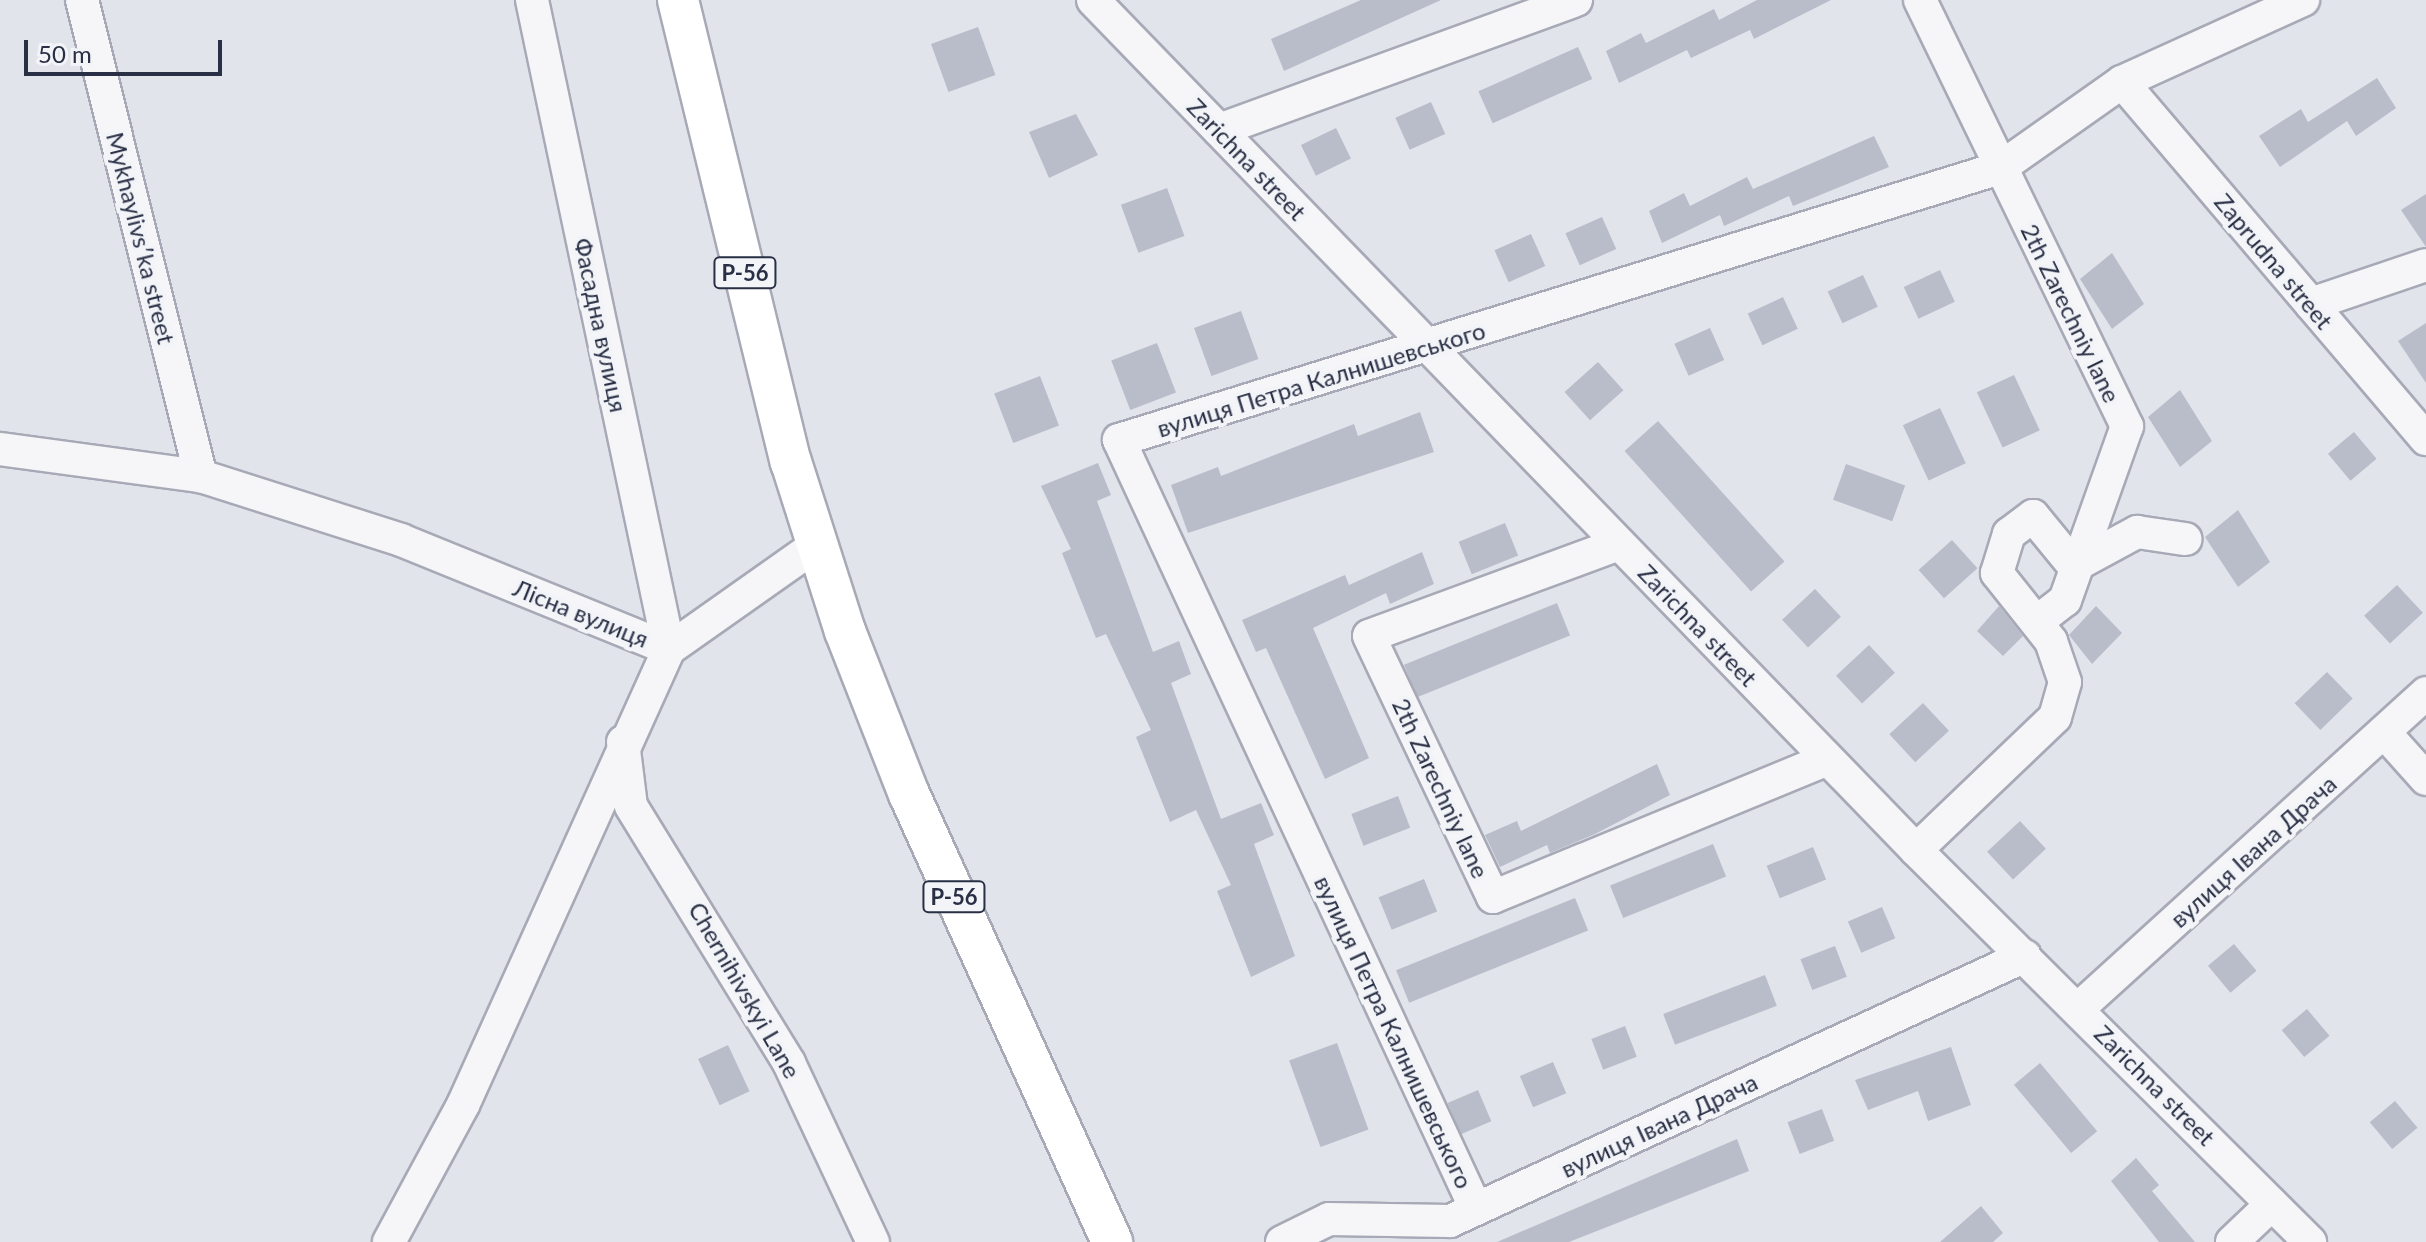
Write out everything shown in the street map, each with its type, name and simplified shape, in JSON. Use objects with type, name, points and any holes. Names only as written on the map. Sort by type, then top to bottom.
[{"type":"main road","name":"Р-56","points":[[678,0],[818,544],[909,794],[1112,1242]]},
{"type":"street","name":"Mykhaylivsʹka street","points":[[82,0],[201,476]]},
{"type":"street","name":"Фасадна вулиця","points":[[532,0],[669,649]]},
{"type":"street","name":"Zarichna street","points":[[1093,0],[1916,850],[2079,1008],[2310,1242]]},
{"type":"street","points":[[1219,130],[1576,0]]},
{"type":"street","name":"2th Zarechniy lane","points":[[1920,0],[2127,426],[2074,566],[2065,600],[2037,622]]},
{"type":"street","name":"вулиця Петра Калнишевського","points":[[1476,1209],[1119,440],[1430,348],[2000,168],[2122,82],[2303,0]]},
{"type":"street","name":"Zaprudna street","points":[[2122,82],[2426,439]]},
{"type":"street","points":[[2311,304],[2426,265]]},
{"type":"street","name":"Лісна вулиця","points":[[0,449],[201,476],[401,540],[669,649],[623,739],[463,1105],[389,1242]]},
{"type":"street","points":[[1916,850],[2055,717],[2065,682],[2051,641],[1997,573],[2009,534],[2033,516],[2074,566],[2137,532],[2185,539]]},
{"type":"street","points":[[669,649],[818,544]]},
{"type":"street","name":"2th Zarechniy lane","points":[[1619,544],[1369,636],[1493,897],[1827,759]]},
{"type":"street","name":"вулиця Івана Драча","points":[[2079,1008],[2426,693]]},
{"type":"street","points":[[2384,732],[2426,779]]},
{"type":"street","name":"Chernihivskyi Lane","points":[[623,739],[631,806],[789,1063],[873,1242]]},
{"type":"street","name":"вулиця Івана Драча","points":[[1282,1242],[1329,1219],[1450,1221],[2025,956]]},
{"type":"street","points":[[2232,1242],[2272,1204]]},
{"type":"building","points":[[1361,0],[1441,0],[1284,71],[1271,39]]},
{"type":"building","points":[[1757,0],[1831,0],[1754,39],[1750,30],[1691,58],[1687,50],[1619,83],[1606,51],[1641,33],[1646,43],[1714,9],[1719,20]]},
{"type":"building","points":[[978,27],[995,75],[948,92],[931,44]]},
{"type":"building","points":[[1578,47],[1592,79],[1493,123],[1478,91]]},
{"type":"building","points":[[2377,78],[2396,108],[2356,136],[2347,121],[2280,167],[2259,136],[2301,109],[2308,122]]},
{"type":"building","points":[[1431,102],[1445,134],[1410,150],[1395,118]]},
{"type":"building","points":[[1076,114],[1098,155],[1049,178],[1029,132]]},
{"type":"building","points":[[1336,128],[1351,159],[1316,176],[1301,145]]},
{"type":"building","points":[[1874,136],[1889,167],[1793,206],[1789,196],[1724,226],[1720,215],[1662,243],[1649,211],[1684,193],[1690,206],[1747,177],[1753,189]]},
{"type":"building","points":[[1167,188],[1184,236],[1138,253],[1121,205]]},
{"type":"building","points":[[2426,194],[2426,247],[2401,210]]},
{"type":"building","points":[[1602,217],[1616,249],[1580,265],[1565,233]]},
{"type":"building","points":[[1531,234],[1545,266],[1509,282],[1494,250]]},
{"type":"building","points":[[2112,253],[2144,304],[2112,329],[2080,279]]},
{"type":"building","points":[[1940,270],[1955,302],[1919,319],[1904,287]]},
{"type":"building","points":[[1863,275],[1878,307],[1842,323],[1828,291]]},
{"type":"building","points":[[1783,297],[1798,329],[1762,345],[1748,313]]},
{"type":"building","points":[[1241,311],[1258,359],[1211,376],[1194,328]]},
{"type":"building","points":[[2426,323],[2426,383],[2398,341]]},
{"type":"building","points":[[1710,328],[1724,360],[1689,376],[1674,344]]},
{"type":"building","points":[[1157,343],[1176,392],[1130,410],[1111,361]]},
{"type":"building","points":[[1598,362],[1623,390],[1590,420],[1565,392]]},
{"type":"building","points":[[2014,375],[2040,430],[2003,448],[1977,392]]},
{"type":"building","points":[[1040,376],[1059,425],[1013,443],[994,394]]},
{"type":"building","points":[[2180,390],[2212,441],[2180,467],[2148,417]]},
{"type":"building","points":[[1940,408],[1966,463],[1929,481],[1903,425]]},
{"type":"building","points":[[1420,412],[1434,452],[1188,533],[1171,485],[1218,467],[1221,476],[1354,424],[1358,436]]},
{"type":"building","points":[[1658,421],[1784,561],[1751,592],[1625,451]]},
{"type":"building","points":[[2354,432],[2376,459],[2350,481],[2328,454]]},
{"type":"building","points":[[1098,463],[1111,495],[1097,501],[1153,652],[1179,641],[1191,674],[1171,683],[1221,819],[1261,803],[1274,835],[1254,844],[1295,956],[1251,977],[1217,891],[1231,885],[1196,810],[1170,822],[1136,737],[1151,730],[1106,634],[1096,638],[1062,553],[1071,549],[1041,486]]},
{"type":"building","points":[[1846,464],[1905,486],[1892,521],[1833,500]]},
{"type":"building","points":[[2238,510],[2270,562],[2238,587],[2205,537]]},
{"type":"building","points":[[1505,523],[1518,555],[1472,574],[1459,542]]},
{"type":"building","points":[[1952,540],[1977,568],[1944,598],[1919,570]]},
{"type":"building","points":[[1422,552],[1434,584],[1390,604],[1386,593],[1313,628],[1369,758],[1325,779],[1266,648],[1256,652],[1242,620],[1345,575],[1349,585]]},
{"type":"building","points":[[2397,585],[2423,613],[2390,643],[2364,616]]},
{"type":"building","points":[[1815,589],[1841,617],[1808,647],[1782,620]]},
{"type":"building","points":[[1557,603],[1570,635],[1417,697],[1404,665]]},
{"type":"building","points":[[1999,606],[2023,636],[2003,656],[1977,631]]},
{"type":"building","points":[[2096,606],[2122,633],[2092,664],[2069,635]]},
{"type":"building","points":[[1869,645],[1895,673],[1862,703],[1836,676]]},
{"type":"building","points":[[2327,672],[2353,699],[2320,730],[2295,703]]},
{"type":"building","points":[[1923,703],[1949,731],[1915,762],[1889,734]]},
{"type":"building","points":[[1657,764],[1670,795],[1595,834],[1550,853],[1547,845],[1500,867],[1485,835],[1517,821],[1521,831]]},
{"type":"building","points":[[1398,796],[1410,828],[1364,846],[1351,814]]},
{"type":"building","points":[[2020,821],[2046,849],[2013,879],[1987,852]]},
{"type":"building","points":[[1713,844],[1726,876],[1623,918],[1610,886]]},
{"type":"building","points":[[1813,847],[1826,879],[1780,898],[1767,866]]},
{"type":"building","points":[[1424,879],[1437,911],[1392,930],[1379,897]]},
{"type":"building","points":[[1575,898],[1588,930],[1409,1003],[1396,970]]},
{"type":"building","points":[[1882,907],[1895,938],[1861,953],[1848,921]]},
{"type":"building","points":[[2234,944],[2256,971],[2230,993],[2208,966]]},
{"type":"building","points":[[1835,946],[1847,977],[1812,990],[1800,959]]},
{"type":"building","points":[[1765,975],[1777,1006],[1675,1045],[1663,1014]]},
{"type":"building","points":[[2307,1009],[2329,1036],[2304,1057],[2282,1030]]},
{"type":"building","points":[[1625,1026],[1637,1057],[1603,1070],[1591,1039]]},
{"type":"building","points":[[1337,1043],[1368,1129],[1321,1147],[1289,1060]]},
{"type":"building","points":[[728,1045],[750,1091],[720,1105],[698,1059]]},
{"type":"building","points":[[1951,1047],[1971,1105],[1928,1121],[1918,1091],[1868,1110],[1855,1080]]},
{"type":"building","points":[[1553,1062],[1566,1093],[1533,1107],[1520,1076]]},
{"type":"building","points":[[2040,1063],[2097,1131],[2071,1153],[2014,1085]]},
{"type":"building","points":[[1478,1090],[1491,1121],[1461,1134],[1448,1103]]},
{"type":"building","points":[[2395,1101],[2417,1128],[2392,1149],[2370,1122]]},
{"type":"building","points":[[1822,1109],[1834,1141],[1800,1154],[1787,1122]]},
{"type":"building","points":[[1737,1139],[1749,1171],[1569,1242],[1497,1242]]},
{"type":"building","points":[[2136,1158],[2159,1185],[2152,1191],[2195,1242],[2159,1242],[2111,1181]]},
{"type":"building","points":[[1981,1206],[2003,1233],[1993,1242],[1940,1242]]}]
